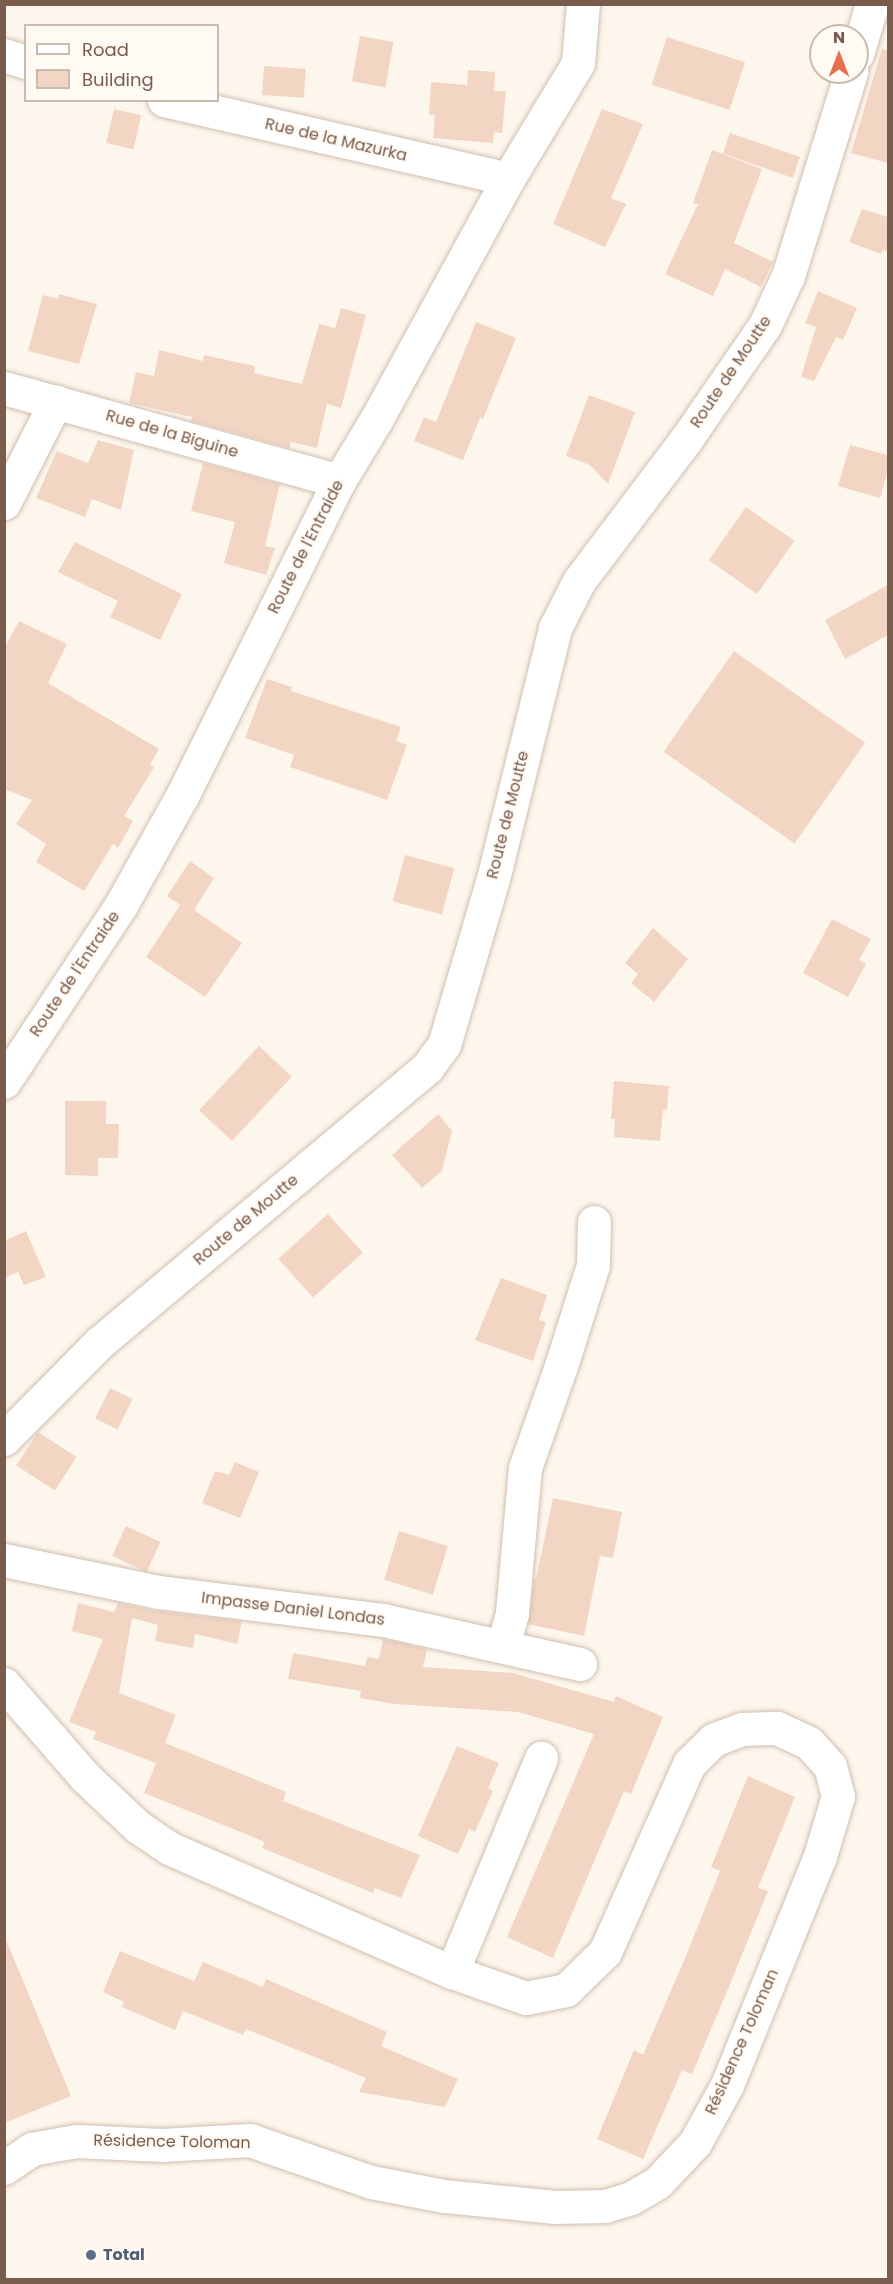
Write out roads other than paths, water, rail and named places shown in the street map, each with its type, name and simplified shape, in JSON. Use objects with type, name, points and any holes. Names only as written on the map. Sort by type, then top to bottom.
[{"type":"street","name":"Route de l'Entraide","points":[[4,1082],[122,905],[171,816],[339,481],[376,420],[508,179],[578,63],[583,4]]},
{"type":"street","points":[[866,24],[872,4]]},
{"type":"street","points":[[4,55],[24,61]]},
{"type":"street","name":"Route de Moutte","points":[[4,1439],[99,1343],[427,1068],[444,1046],[493,879],[555,628],[579,581],[685,441],[765,326],[788,276],[847,84]]},
{"type":"street","name":"Rue de la Mazurka","points":[[173,102],[508,179]]},
{"type":"street","name":"Rue de la Biguine","points":[[4,388],[339,481]]},
{"type":"street","points":[[4,503],[56,401]]},
{"type":"street","points":[[503,1645],[512,1613],[525,1468],[593,1265],[594,1222]]},
{"type":"street","name":"Impasse Daniel Londas","points":[[4,1560],[158,1592],[383,1620],[580,1664]]},
{"type":"street","name":"Résidence Toloman","points":[[4,1684],[85,1777],[138,1827],[169,1848],[452,1972],[526,1998],[566,1990],[605,1952],[689,1764],[713,1740],[742,1729],[777,1728],[809,1743],[830,1766],[838,1796],[820,1856],[727,2085],[695,2143],[657,2183],[631,2198],[604,2206],[555,2207],[444,2196],[371,2182],[250,2140],[161,2145],[76,2141],[32,2149],[4,2168]]},
{"type":"street","points":[[452,1972],[541,1758]]},
{"type":"place","name":"Total","points":[[91,2255]]}]
